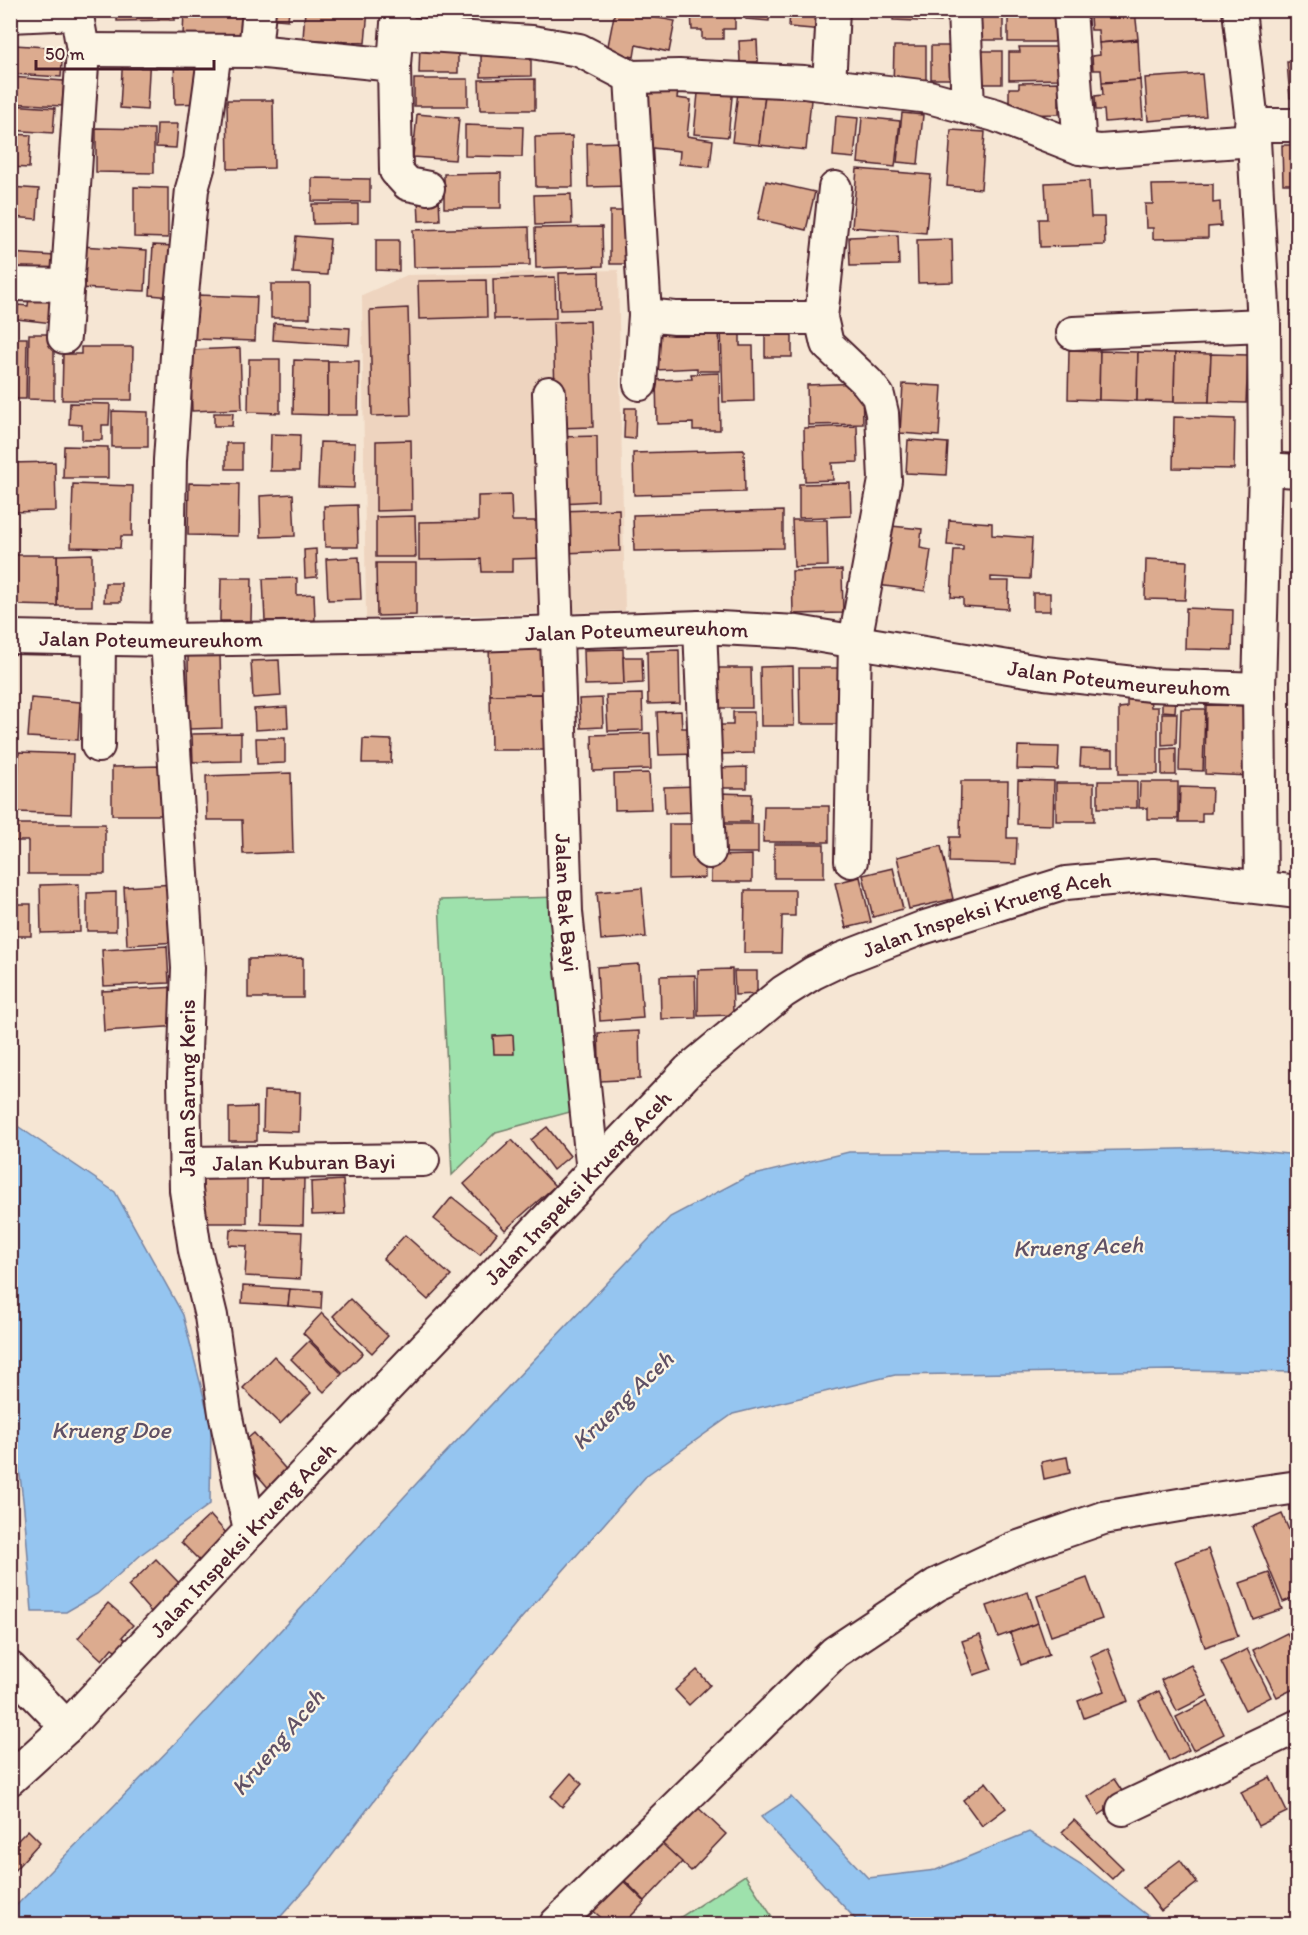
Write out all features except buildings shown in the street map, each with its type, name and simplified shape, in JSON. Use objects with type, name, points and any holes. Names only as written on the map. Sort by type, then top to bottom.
[{"type":"street","points":[[255,51],[259,10]]},
{"type":"street","points":[[829,85],[833,10]]},
{"type":"street","points":[[964,10],[968,108]]},
{"type":"street","points":[[1070,10],[1080,148]]},
{"type":"street","points":[[1239,10],[1252,133],[1263,325],[1265,469],[1259,689],[1261,887]]},
{"type":"street","points":[[10,16],[77,12],[83,50],[64,337]]},
{"type":"street","points":[[428,188],[408,184],[396,171],[394,65],[398,22],[579,50],[631,78],[679,76],[829,85],[929,97],[995,115],[1080,148],[1100,151],[1252,133],[1298,125]]},
{"type":"street","points":[[83,50],[255,51],[394,65]]},
{"type":"street","name":"Jalan Sarung Keris","points":[[215,51],[200,162],[192,189],[179,326],[170,460],[166,640],[188,968],[184,1080],[186,1190],[195,1250],[211,1316],[225,1413],[250,1531]]},
{"type":"street","points":[[631,78],[645,315],[640,384]]},
{"type":"street","points":[[835,188],[821,318],[827,344],[867,382],[878,396],[882,413],[885,480],[855,641],[851,861]]},
{"type":"street","points":[[10,284],[68,285]]},
{"type":"street","points":[[645,315],[675,318],[821,318]]},
{"type":"street","points":[[1073,333],[1263,325]]},
{"type":"street","name":"Jalan Bak Bayi","points":[[549,393],[566,912],[593,1172]]},
{"type":"street","points":[[1265,469],[1298,471]]},
{"type":"street","points":[[700,627],[709,852]]},
{"type":"street","name":"Jalan Poteumeureuhom","points":[[10,637],[166,640],[700,627],[797,632],[1045,674],[1151,685],[1259,689]]},
{"type":"street","points":[[98,746],[99,639]]},
{"type":"street","name":"Jalan Inspeksi Krueng Aceh","points":[[10,1779],[67,1727],[250,1531],[689,1070],[783,992],[813,973],[842,959],[922,927],[1066,883],[1153,875],[1298,892]]},
{"type":"street","name":"Jalan Kuburan Bayi","points":[[186,1163],[423,1160]]},
{"type":"street","points":[[556,1924],[835,1652],[936,1585],[1013,1549],[1102,1518],[1298,1487]]},
{"type":"street","points":[[10,1668],[67,1727]]},
{"type":"street","points":[[1123,1809],[1298,1726]]},
{"type":"shaded area","points":[[618,270],[625,611],[366,618],[362,295],[407,275]]},
{"type":"green space","points":[[561,897],[581,1109],[496,1132],[452,1175],[439,900]]},
{"type":"green space","points":[[745,1875],[775,1921],[770,1924],[670,1924]]},
{"type":"water","name":"Krueng Doe","points":[[10,1121],[115,1192],[183,1315],[211,1425],[210,1504],[143,1553],[97,1594],[66,1612],[32,1612],[22,1493],[10,1423]]},
{"type":"water","name":"Krueng Aceh","points":[[1227,1148],[1297,1155],[1297,1372],[1172,1370],[895,1375],[733,1414],[647,1475],[519,1621],[418,1743],[311,1883],[274,1924],[11,1924],[11,1911],[192,1726],[429,1470],[670,1217],[746,1177],[849,1152],[1025,1152]]},
{"type":"water","points":[[791,1797],[868,1878],[936,1870],[1029,1832],[1087,1868],[1158,1924],[860,1924],[761,1817]]}]
